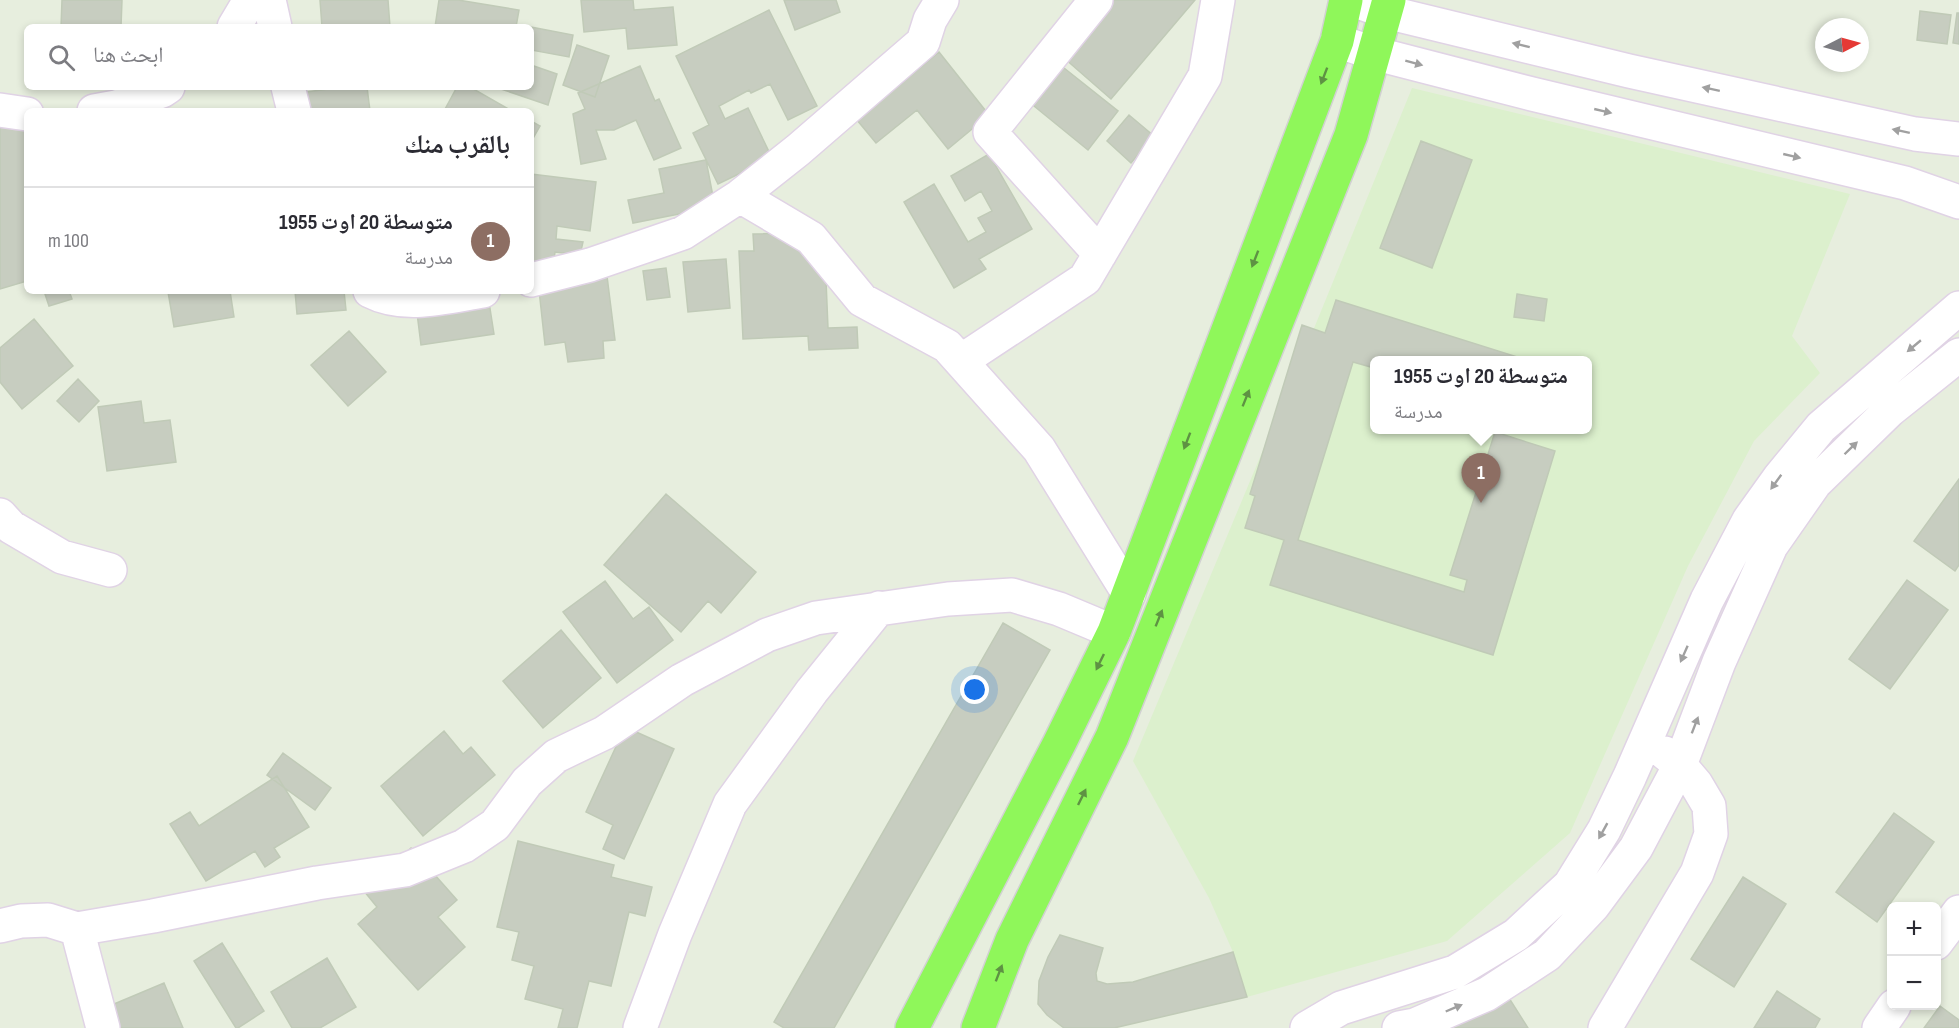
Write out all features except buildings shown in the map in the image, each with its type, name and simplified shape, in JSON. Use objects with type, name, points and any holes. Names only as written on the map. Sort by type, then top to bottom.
[{"type":"main road","points":[[912,1028],[1059,744],[1114,632],[1337,41],[1346,0]]},
{"type":"main road","points":[[978,1028],[1011,940],[1112,737],[1351,135],[1388,6]]},
{"type":"street","points":[[236,24],[250,0]]},
{"type":"street","points":[[269,0],[274,24]]},
{"type":"street","points":[[534,279],[590,265],[683,233],[740,196],[798,150],[923,42],[930,20],[942,0]]},
{"type":"street","points":[[1096,0],[990,132],[1100,254]]},
{"type":"street","points":[[961,361],[1085,279],[1205,76],[1218,0]]},
{"type":"street","points":[[1353,0],[1388,6],[1686,84],[1915,134],[1959,139]]},
{"type":"street","points":[[1337,41],[1373,53],[1532,94],[1905,183],[1959,202]]},
{"type":"street","points":[[110,108],[160,90]]},
{"type":"street","points":[[289,90],[293,108]]},
{"type":"street","points":[[0,110],[24,114]]},
{"type":"street","points":[[740,196],[811,238],[862,300],[947,346],[1040,449],[1129,594]]},
{"type":"street","points":[[379,294],[420,301],[464,294]]},
{"type":"street","points":[[1307,1028],[1341,1008],[1455,972],[1516,935],[1570,885],[1604,830],[1707,600],[1749,520],[1779,478],[1821,427],[1959,308]]},
{"type":"street","points":[[1399,1028],[1415,1025],[1487,994],[1546,955],[1593,906],[1636,848],[1680,765],[1719,662],[1771,546],[1815,483],[1890,410],[1959,355]]},
{"type":"street","points":[[0,515],[11,527],[62,557],[110,570]]},
{"type":"street","points":[[0,926],[21,921],[48,920],[77,929],[317,883],[405,870],[464,846],[495,825],[527,782],[556,756],[604,733],[682,680],[767,635],[816,618],[948,599],[1012,595],[1059,609],[1114,632]]},
{"type":"street","points":[[640,1028],[675,934],[730,804],[812,691],[879,608]]},
{"type":"street","points":[[1605,1028],[1697,873],[1711,834],[1709,806],[1696,784],[1680,765],[1647,738]]},
{"type":"street","points":[[1941,936],[1959,912]]},
{"type":"street","points":[[77,929],[103,1028]]},
{"type":"street","points":[[1879,1028],[1891,1010]]},
{"type":"shaded area","points":[[1412,88],[1850,194],[1792,336],[1820,373],[1754,441],[1688,566],[1570,833],[1447,941],[1247,997],[1233,952],[1209,898],[1133,761]]},
{"type":"place","name":"متوسطة 20 اوت 1955","points":[[1481,503]]}]
